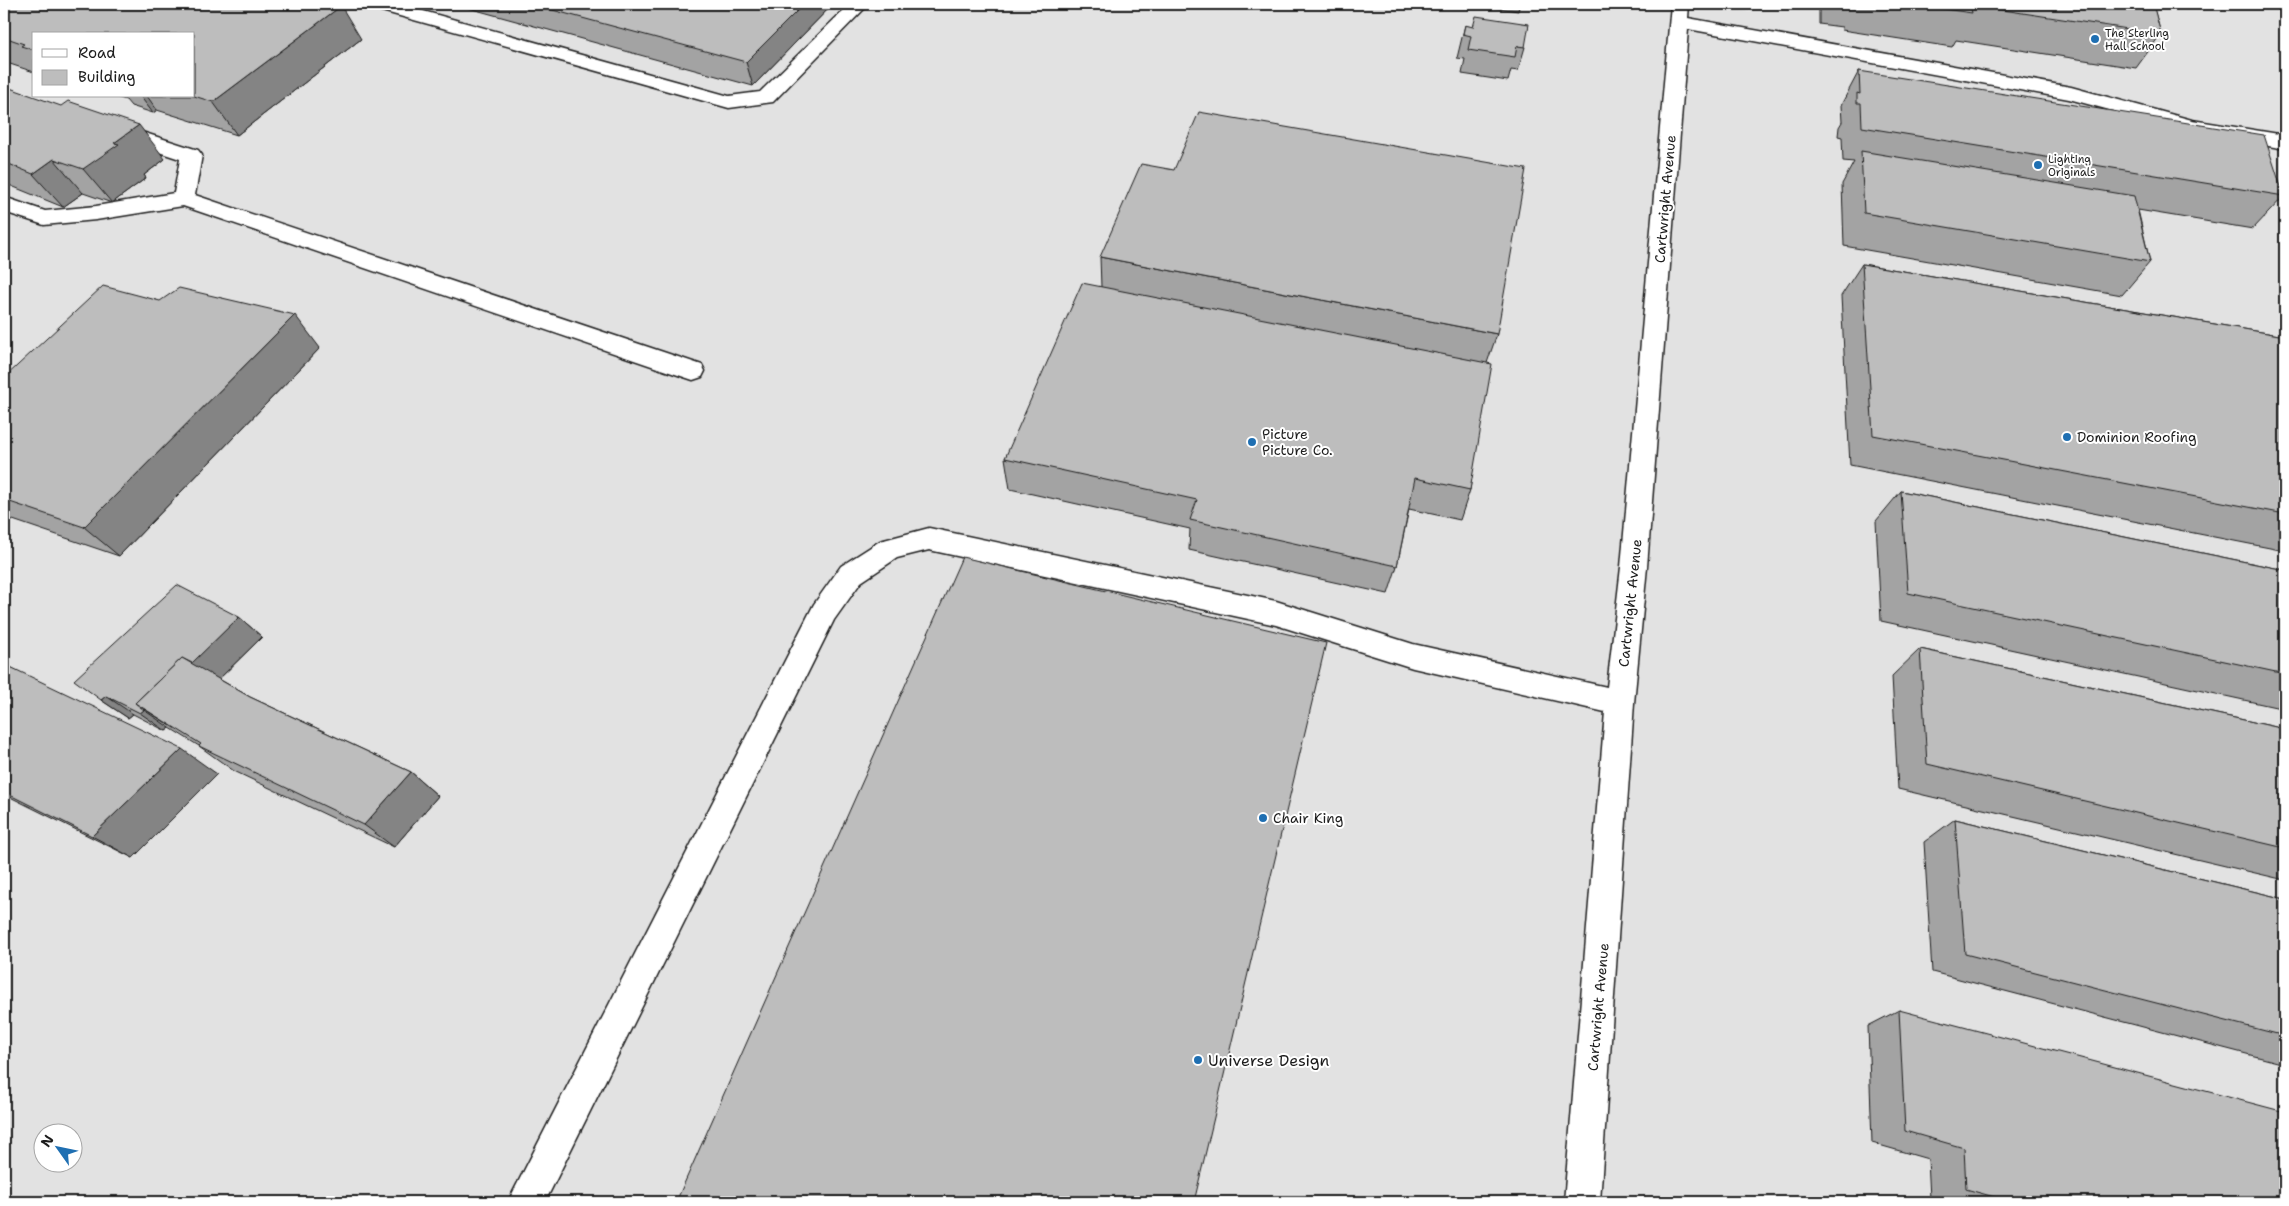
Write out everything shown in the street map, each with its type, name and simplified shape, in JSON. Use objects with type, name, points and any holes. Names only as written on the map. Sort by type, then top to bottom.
[{"type":"street","points":[[378,4],[729,102],[766,98],[860,4]]},
{"type":"street","points":[[1680,13],[2071,92],[2191,126],[2285,142]]},
{"type":"street","name":"Cartwright Avenue","points":[[1582,1202],[1620,703],[1634,567],[1680,13]]},
{"type":"street","points":[[97,125],[190,155],[184,199]]},
{"type":"street","points":[[4,204],[44,218],[96,213],[184,199],[693,371]]},
{"type":"street","points":[[526,1202],[824,612],[852,574],[889,549],[929,539],[1276,613],[1413,656],[1620,703]]},
{"type":"shaded area","points":[[4,4],[1698,4],[1751,12],[1752,4],[2285,4],[2285,1202],[4,1202]]},
{"type":"building","points":[[4,4],[335,4],[341,6],[213,102],[195,96],[195,32],[32,32],[32,49],[21,46],[24,44],[4,37]]},
{"type":"building","points":[[530,4],[804,4],[746,62]]},
{"type":"building","points":[[1909,4],[2153,4],[2161,34],[1970,5],[1972,13]]},
{"type":"building","points":[[1476,16],[1529,24],[1525,47],[1517,46],[1515,57],[1468,50],[1471,36],[1463,34],[1465,25],[1473,27]]},
{"type":"building","points":[[1859,71],[2264,135],[2284,196],[1862,127],[1861,103],[1857,103],[1857,93],[1860,94]]},
{"type":"building","points":[[4,86],[32,96],[32,98],[38,98],[61,106],[68,101],[139,125],[114,143],[119,144],[83,169],[54,159],[33,174],[4,162]]},
{"type":"building","points":[[1199,112],[1526,169],[1497,334],[1100,257],[1141,164],[1174,170]]},
{"type":"building","points":[[1861,151],[2134,196],[2150,262],[1864,213]]},
{"type":"building","name":"Dominion Roofing","points":[[1862,264],[2285,336],[2285,514],[1873,435]]},
{"type":"building","name":"Picture Picture Co.","points":[[1082,283],[1492,364],[1470,490],[1415,478],[1397,566],[1190,520],[1197,500],[1005,458]]},
{"type":"building","points":[[103,286],[160,301],[179,288],[295,315],[84,527],[4,500],[4,433],[7,430],[4,429],[4,378]]},
{"type":"building","points":[[1901,491],[2285,570],[2285,674],[1908,593]]},
{"type":"building","points":[[962,557],[1326,643],[1194,1202],[676,1202]]},
{"type":"building","points":[[177,585],[239,617],[192,663],[182,658],[135,703],[144,710],[140,713],[106,696],[101,700],[74,680]]},
{"type":"building","points":[[1920,649],[2285,729],[2285,848],[1927,764]]},
{"type":"building","points":[[182,658],[250,697],[411,772],[364,825],[199,746],[201,744],[135,703]]},
{"type":"building","points":[[4,664],[182,749],[92,836],[4,792]]},
{"type":"building","points":[[1955,819],[2285,899],[2285,1036],[1965,954]]},
{"type":"building","points":[[1899,1010],[2285,1112],[2285,1202],[2012,1202],[1966,1189],[1964,1148],[1905,1131]]},
{"type":"place","name":"The Sterling Hall School","points":[[2095,39]]},
{"type":"place","name":"Lighting Originals","points":[[2038,165]]},
{"type":"place","name":"Dominion Roofing","points":[[2067,437]]},
{"type":"place","name":"Picture Picture Co.","points":[[1252,442]]},
{"type":"place","name":"Chair King","points":[[1263,818]]},
{"type":"place","name":"Universe Design","points":[[1198,1060]]}]
